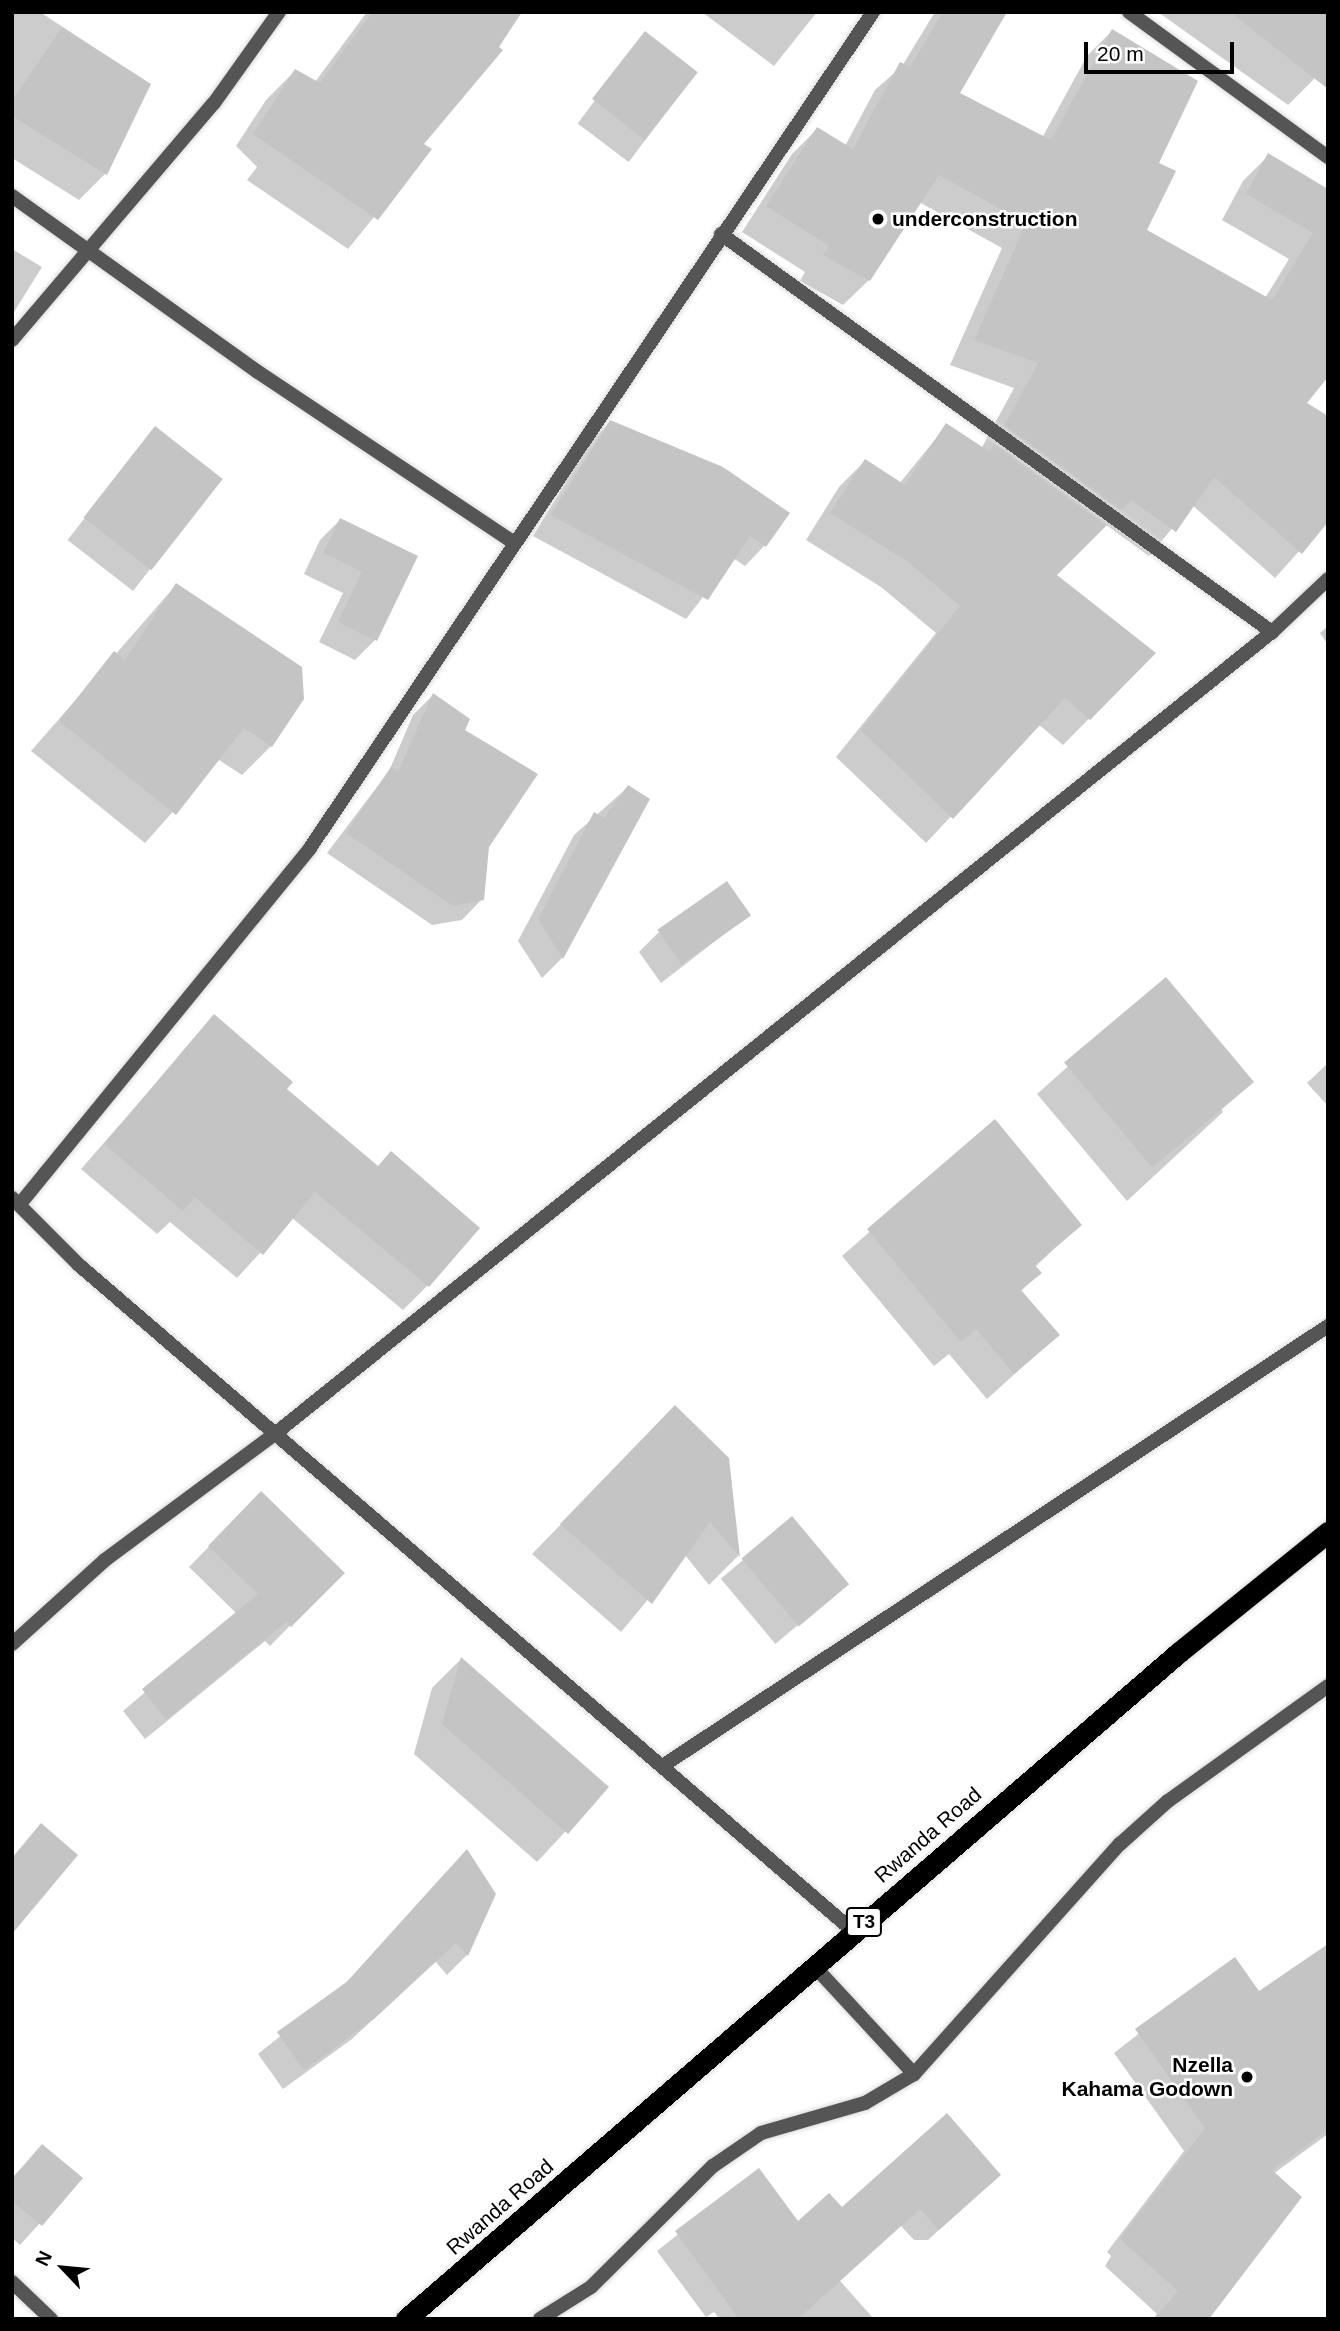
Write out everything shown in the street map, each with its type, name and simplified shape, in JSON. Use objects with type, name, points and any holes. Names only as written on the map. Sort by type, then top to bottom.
[{"type":"highway","name":"Rwanda Road","points":[[407,2319],[853,1931],[1328,1532]]},
{"type":"street","points":[[12,340],[214,103],[278,12]]},
{"type":"street","points":[[853,1931],[664,1765],[79,1265],[16,1201],[310,848],[513,542],[873,12]]},
{"type":"street","points":[[1129,12],[1328,157]]},
{"type":"street","points":[[12,196],[89,252],[513,542]]},
{"type":"street","points":[[721,234],[1272,632]]},
{"type":"street","points":[[12,1644],[105,1560],[276,1433],[1272,632],[1328,579]]},
{"type":"street","points":[[664,1765],[1328,1326]]},
{"type":"street","points":[[540,2319],[591,2287],[713,2166],[761,2133],[865,2103],[914,2074],[1120,1844],[1168,1801],[1328,1686]]},
{"type":"street","points":[[814,1966],[914,2074]]},
{"type":"street","points":[[12,2282],[51,2319]]},
{"type":"building","points":[[372,12],[522,12],[499,47],[503,50],[424,144],[432,149],[378,220],[253,134],[295,69],[320,83]]},
{"type":"building","points":[[943,12],[1007,12],[960,93],[1051,140],[1112,29],[1198,81],[1159,163],[1176,171],[1147,230],[1272,300],[1313,233],[1246,194],[1268,153],[1328,189],[1328,377],[1307,403],[1328,416],[1328,522],[1302,554],[1214,477],[1176,532],[1131,500],[1121,511],[1004,426],[1038,363],[974,340],[1026,223],[939,175],[870,281],[823,255],[829,246],[766,206],[817,127],[853,149],[900,62],[910,67]]},
{"type":"building","points":[[1230,12],[1328,12],[1328,89]]},
{"type":"building","points":[[62,27],[151,84],[107,175],[12,116],[12,101]]},
{"type":"building","points":[[645,31],[698,72],[645,140],[592,99]]},
{"type":"building","points":[[610,420],[723,467],[790,513],[766,547],[750,536],[708,600],[551,515]]},
{"type":"building","points":[[946,423],[990,452],[994,443],[1107,525],[1057,575],[1156,653],[1090,720],[1065,698],[953,819],[861,730],[960,606],[907,561],[830,513],[865,459],[905,485]]},
{"type":"building","points":[[155,426],[223,479],[151,570],[84,517]]},
{"type":"building","points":[[340,518],[418,556],[377,641],[338,622],[362,572],[323,553]]},
{"type":"building","points":[[176,583],[302,667],[304,699],[272,747],[244,728],[176,815],[59,721],[114,651],[125,660]]},
{"type":"building","points":[[433,693],[470,719],[465,730],[538,774],[489,847],[484,900],[453,906],[346,833],[391,767],[398,772]]},
{"type":"building","points":[[628,785],[650,799],[563,959],[538,919],[594,812],[604,818]]},
{"type":"building","points":[[727,881],[751,915],[681,964],[657,930]]},
{"type":"building","points":[[1166,977],[1254,1082],[1152,1167],[1064,1062]]},
{"type":"building","points":[[214,1014],[293,1082],[287,1089],[378,1166],[391,1151],[480,1228],[429,1287],[315,1192],[263,1255],[195,1197],[183,1211],[104,1144]]},
{"type":"building","points":[[995,1119],[1082,1225],[1035,1265],[1042,1273],[1021,1290],[1060,1335],[1014,1374],[976,1329],[961,1342],[867,1229]]},
{"type":"building","points":[[675,1405],[729,1458],[740,1557],[710,1522],[652,1604],[560,1524]]},
{"type":"building","points":[[261,1491],[345,1573],[291,1627],[286,1622],[166,1720],[142,1689],[258,1594],[208,1546]]},
{"type":"building","points":[[792,1516],[849,1584],[799,1627],[741,1558]]},
{"type":"building","points":[[461,1657],[609,1787],[568,1834],[442,1724]]},
{"type":"building","points":[[41,1823],[78,1855],[12,1934],[12,1858]]},
{"type":"building","points":[[467,1849],[496,1894],[468,1956],[456,1943],[374,2019],[304,2070],[277,2032],[348,1981]]},
{"type":"building","points":[[1328,1944],[1328,2130],[1272,2170],[1302,2197],[1209,2319],[1154,2319],[1178,2291],[1120,2239],[1205,2128],[1135,2029],[1235,1957],[1259,1991]]},
{"type":"building","points":[[947,2113],[1001,2175],[939,2230],[920,2209],[798,2319],[739,2319],[675,2231],[759,2168],[798,2221],[829,2193],[842,2207]]},
{"type":"building","points":[[42,2144],[83,2178],[42,2226],[12,2201],[12,2179]]},
{"type":"place","name":"underconstruction","points":[[878,219]]},
{"type":"place","name":"Nzella Kahama Godown","points":[[1247,2077]]}]
